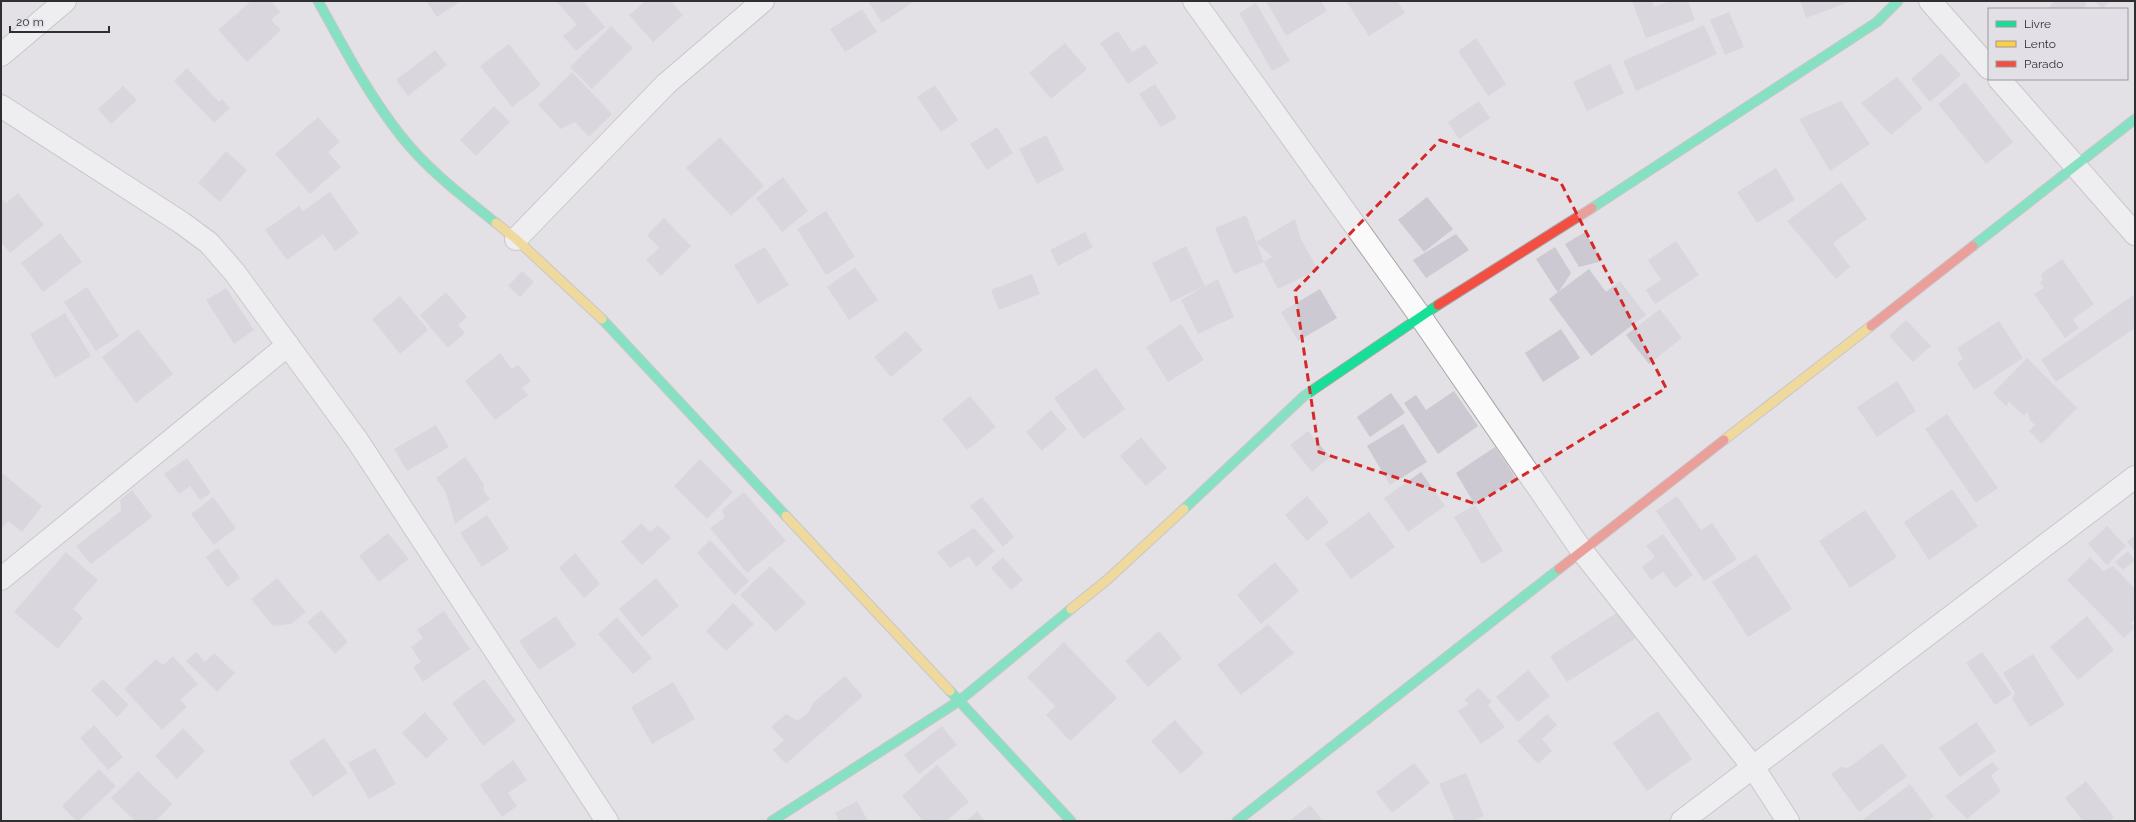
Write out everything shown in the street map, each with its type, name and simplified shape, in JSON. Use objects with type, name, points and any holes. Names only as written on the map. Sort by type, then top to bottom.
[{"type":"street","points":[[1,54],[65,1]]},
{"type":"street","points":[[318,1],[363,83],[402,136],[447,184],[516,240],[599,316],[1071,821]]},
{"type":"street","points":[[516,240],[666,84],[763,1]]},
{"type":"street","points":[[1194,1],[1420,316],[1582,551],[1753,767],[1788,821]]},
{"type":"street","points":[[772,821],[960,701],[1107,580],[1304,396],[1420,316],[1657,167],[1877,22],[1898,1]]},
{"type":"street","points":[[1930,1],[1988,67]]},
{"type":"street","points":[[2000,80],[2135,234]]},
{"type":"street","points":[[1,106],[182,223],[209,243],[235,273],[357,440],[607,821]]},
{"type":"street","points":[[1237,821],[2135,119]]},
{"type":"street","points":[[1,579],[288,345]]},
{"type":"street","points":[[1682,821],[2135,477]]},
{"type":"highlighted area","points":[[1440,140],[1560,181],[1666,388],[1476,504],[1319,452],[1295,291]]},
{"type":"building","points":[[251,1],[271,1],[280,12],[271,20],[281,30],[247,62],[218,30]]},
{"type":"building","points":[[426,1],[461,1],[437,17]]},
{"type":"building","points":[[556,1],[583,1],[605,27],[576,51],[563,36],[577,25]]},
{"type":"building","points":[[646,1],[671,1],[683,15],[653,42],[629,15]]},
{"type":"building","points":[[868,1],[915,1],[882,23]]},
{"type":"building","points":[[1266,1],[1321,1],[1327,11],[1286,36]]},
{"type":"building","points":[[1346,1],[1397,1],[1405,13],[1369,36]]},
{"type":"building","points":[[1632,1],[1652,1],[1654,7],[1670,1],[1688,1],[1695,20],[1646,38]]},
{"type":"building","points":[[1800,1],[1852,1],[1806,18]]},
{"type":"building","points":[[2055,1],[2083,1],[2087,4],[2084,8],[2048,8]]},
{"type":"building","points":[[2095,1],[2110,1],[2103,8],[2101,8]]},
{"type":"building","points":[[1256,3],[1290,61],[1272,71],[1239,13]]},
{"type":"building","points":[[862,9],[877,32],[845,52],[830,29]]},
{"type":"building","points":[[1729,12],[1744,47],[1725,55],[1710,20]]},
{"type":"building","points":[[1704,25],[1717,54],[1636,91],[1623,61]]},
{"type":"building","points":[[611,26],[633,48],[592,89],[570,67]]},
{"type":"building","points":[[1118,31],[1132,52],[1145,44],[1158,63],[1128,84],[1100,43]]},
{"type":"building","points":[[1476,38],[1506,84],[1488,96],[1458,51]]},
{"type":"building","points":[[1065,43],[1087,69],[1051,99],[1029,73]]},
{"type":"building","points":[[509,44],[541,85],[512,107],[480,66]]},
{"type":"building","points":[[435,50],[447,65],[408,96],[396,80]]},
{"type":"building","points":[[1941,53],[1961,75],[1930,102],[1911,79]]},
{"type":"building","points":[[1610,64],[1624,93],[1587,111],[1573,82]]},
{"type":"building","points":[[187,68],[219,102],[222,99],[230,108],[214,123],[174,81]]},
{"type":"building","points":[[572,72],[612,114],[589,137],[575,122],[561,129],[538,105]]},
{"type":"building","points":[[1897,77],[1923,108],[1891,135],[1861,103]]},
{"type":"building","points":[[1965,82],[2013,142],[1986,164],[1938,104]]},
{"type":"building","points":[[1155,84],[1177,118],[1161,127],[1139,94]]},
{"type":"building","points":[[935,85],[958,120],[941,132],[917,97]]},
{"type":"building","points":[[123,86],[137,100],[111,124],[98,109]]},
{"type":"building","points":[[1479,101],[1490,118],[1459,139],[1448,122]]},
{"type":"building","points":[[1841,101],[1870,144],[1830,171],[1799,119]]},
{"type":"building","points":[[494,106],[510,122],[476,156],[460,140]]},
{"type":"building","points":[[318,117],[340,142],[328,152],[341,167],[310,194],[275,154]]},
{"type":"building","points":[[997,127],[1013,153],[987,170],[970,144]]},
{"type":"building","points":[[1046,135],[1064,170],[1037,184],[1019,149]]},
{"type":"building","points":[[720,137],[764,186],[731,216],[686,168]]},
{"type":"building","points":[[226,151],[247,170],[220,202],[198,183]]},
{"type":"building","points":[[1776,168],[1795,200],[1757,223],[1737,192]]},
{"type":"building","points":[[783,177],[808,211],[782,232],[756,198]]},
{"type":"building","points":[[1841,182],[1867,219],[1833,243],[1850,267],[1836,279],[1787,221]]},
{"type":"building","points":[[330,192],[359,233],[335,251],[323,234],[287,260],[265,230],[299,206],[303,211]]},
{"type":"building","points":[[18,193],[44,225],[10,253],[1,242],[1,197],[6,203]]},
{"type":"building","points":[[1427,197],[1453,229],[1424,252],[1398,220]]},
{"type":"building","points":[[826,211],[855,257],[826,275],[797,229]]},
{"type":"building","points":[[1246,215],[1264,262],[1234,274],[1215,228]]},
{"type":"building","points":[[664,218],[691,246],[661,276],[646,260],[659,248],[647,235]]},
{"type":"building","points":[[1295,219],[1301,239],[1318,270],[1278,289],[1264,262],[1272,257],[1256,242]]},
{"type":"building","points":[[1085,232],[1093,247],[1058,266],[1050,250]]},
{"type":"building","points":[[1585,232],[1603,261],[1579,267],[1565,244]]},
{"type":"building","points":[[60,233],[82,262],[43,292],[21,263]]},
{"type":"building","points":[[1456,234],[1469,250],[1426,278],[1413,260]]},
{"type":"building","points":[[1676,241],[1699,275],[1655,304],[1646,290],[1661,280],[1648,260]]},
{"type":"building","points":[[1186,246],[1205,286],[1218,279],[1234,317],[1198,334],[1181,300],[1204,286],[1171,302],[1152,263]]},
{"type":"building","points":[[765,247],[789,285],[758,304],[734,265]]},
{"type":"building","points":[[1555,247],[1571,273],[1558,293],[1536,259]]},
{"type":"building","points":[[2062,259],[2094,304],[2073,319],[2079,328],[2065,338],[2034,294],[2044,288],[2040,282],[2043,280],[2041,274]]},
{"type":"building","points":[[855,267],[878,300],[849,320],[827,287]]},
{"type":"building","points":[[1589,269],[1606,292],[1620,281],[1646,315],[1591,356],[1549,299]]},
{"type":"building","points":[[522,271],[534,282],[520,297],[508,286]]},
{"type":"building","points":[[1032,274],[1040,294],[999,310],[991,290]]},
{"type":"building","points":[[87,287],[119,336],[96,351],[64,302]]},
{"type":"building","points":[[226,288],[254,330],[234,344],[206,300]]},
{"type":"building","points":[[1320,289],[1337,318],[1298,341],[1281,312]]},
{"type":"building","points":[[446,292],[467,317],[458,325],[465,333],[448,348],[420,315]]},
{"type":"building","points":[[2135,294],[2135,328],[2056,382],[2041,360]]},
{"type":"building","points":[[400,296],[428,330],[400,354],[372,319]]},
{"type":"building","points":[[1660,309],[1682,338],[1649,364],[1626,335]]},
{"type":"building","points":[[65,313],[91,356],[55,378],[30,334]]},
{"type":"building","points":[[1906,320],[1931,346],[1913,362],[1889,336]]},
{"type":"building","points":[[1999,321],[2023,358],[1974,390],[1957,363],[1963,359],[1957,348]]},
{"type":"building","points":[[1181,324],[1204,360],[1168,382],[1146,347]]},
{"type":"building","points":[[138,329],[173,374],[136,403],[102,357]]},
{"type":"building","points":[[1561,329],[1580,358],[1543,382],[1525,353]]},
{"type":"building","points":[[906,331],[923,350],[891,377],[874,357]]},
{"type":"building","points":[[500,353],[512,369],[518,365],[531,381],[522,388],[528,395],[495,420],[465,381]]},
{"type":"building","points":[[2027,358],[2077,408],[2042,444],[2029,431],[2035,425],[2029,419],[2028,411],[2024,416],[2008,401],[2007,407],[1993,393]]},
{"type":"building","points":[[1096,368],[1125,409],[1083,439],[1054,398]]},
{"type":"building","points":[[1897,381],[1916,411],[1877,437],[1857,407]]},
{"type":"building","points":[[1454,391],[1478,426],[1438,454],[1404,403],[1416,395],[1426,410]]},
{"type":"building","points":[[1391,393],[1405,413],[1370,437],[1357,417]]},
{"type":"building","points":[[970,396],[996,427],[967,450],[942,419]]},
{"type":"building","points":[[1051,410],[1067,429],[1042,451],[1026,432]]},
{"type":"building","points":[[1947,414],[1998,488],[1976,503],[1925,429]]},
{"type":"building","points":[[1403,424],[1427,462],[1390,485],[1367,446]]},
{"type":"building","points":[[436,425],[449,447],[407,471],[394,449]]},
{"type":"building","points":[[1308,431],[1330,457],[1312,472],[1290,445]]},
{"type":"building","points":[[1141,437],[1167,468],[1146,486],[1120,456]]},
{"type":"building","points":[[1495,447],[1516,478],[1475,505],[1456,473]]},
{"type":"building","points":[[465,457],[484,484],[483,490],[490,499],[455,524],[446,493],[436,478]]},
{"type":"building","points":[[187,458],[211,493],[200,500],[190,486],[179,494],[164,474]]},
{"type":"building","points":[[700,459],[733,492],[707,519],[674,486]]},
{"type":"building","points":[[1,472],[42,506],[22,532],[8,521],[1,529]]},
{"type":"building","points":[[1421,472],[1445,506],[1408,532],[1384,498]]},
{"type":"building","points":[[1952,489],[1978,526],[1929,560],[1904,522]]},
{"type":"building","points":[[132,490],[152,517],[91,564],[76,546],[121,511],[120,500]]},
{"type":"building","points":[[744,492],[786,541],[747,573],[710,528],[725,517],[722,510]]},
{"type":"building","points":[[1307,496],[1329,522],[1307,541],[1285,515]]},
{"type":"building","points":[[1677,496],[1701,530],[1712,523],[1737,559],[1704,581],[1656,511]]},
{"type":"building","points":[[213,497],[236,528],[214,545],[191,514]]},
{"type":"building","points":[[982,497],[1014,537],[1003,547],[970,506]]},
{"type":"building","points":[[1475,505],[1503,551],[1482,564],[1454,517]]},
{"type":"building","points":[[1865,510],[1897,557],[1850,588],[1819,541]]},
{"type":"building","points":[[1369,512],[1395,547],[1351,579],[1325,544]]},
{"type":"building","points":[[487,515],[509,549],[482,567],[460,533]]},
{"type":"building","points":[[641,523],[650,532],[658,525],[671,538],[642,565],[621,542]]},
{"type":"building","points":[[2107,526],[2126,546],[2107,565],[2088,544]]},
{"type":"building","points":[[974,528],[995,551],[976,567],[969,556],[950,568],[937,552]]},
{"type":"building","points":[[388,533],[409,559],[379,582],[359,556]]},
{"type":"building","points":[[1663,534],[1693,575],[1675,588],[1663,572],[1651,580],[1642,567],[1655,557],[1646,546]]},
{"type":"building","points":[[2135,535],[2135,551],[2127,542]]},
{"type":"building","points":[[710,540],[749,581],[735,595],[697,553]]},
{"type":"building","points":[[218,548],[240,578],[227,587],[206,557]]},
{"type":"building","points":[[2128,551],[2135,561],[2123,570],[2115,562]]},
{"type":"building","points":[[66,552],[98,580],[73,609],[83,618],[58,649],[14,612]]},
{"type":"building","points":[[575,553],[600,584],[584,598],[559,568]]},
{"type":"building","points":[[1756,554],[1792,609],[1748,637],[1712,582]]},
{"type":"building","points":[[1003,557],[1023,580],[1011,590],[991,568]]},
{"type":"building","points":[[2090,557],[2103,571],[2113,566],[2135,589],[2135,619],[2131,623],[2135,627],[2124,638],[2067,580]]},
{"type":"building","points":[[1275,562],[1299,591],[1261,624],[1237,595]]},
{"type":"building","points":[[770,566],[806,603],[776,632],[740,595]]},
{"type":"building","points":[[277,578],[306,612],[291,624],[273,626],[251,599]]},
{"type":"building","points":[[656,578],[679,606],[642,637],[619,609]]},
{"type":"building","points":[[733,603],[754,624],[726,651],[706,631]]},
{"type":"building","points":[[321,610],[348,642],[335,654],[307,622]]},
{"type":"building","points":[[1621,610],[1638,637],[1567,682],[1550,656]]},
{"type":"building","points":[[444,611],[470,649],[423,682],[413,667],[421,662],[411,647],[423,638],[417,630]]},
{"type":"building","points":[[556,616],[576,645],[539,670],[519,641]]},
{"type":"building","points":[[2087,616],[2114,650],[2078,680],[2050,647]]},
{"type":"building","points":[[617,617],[652,658],[633,674],[598,634]]},
{"type":"building","points":[[1268,624],[1294,653],[1241,695],[1217,665]]},
{"type":"building","points":[[1159,631],[1182,658],[1148,687],[1125,661]]},
{"type":"building","points":[[1064,642],[1117,698],[1070,741],[1046,715],[1055,706],[1027,677]]},
{"type":"building","points":[[196,652],[205,662],[214,653],[235,673],[217,692],[186,661]]},
{"type":"building","points":[[1982,652],[2012,694],[1995,705],[1966,663]]},
{"type":"building","points":[[2033,654],[2065,705],[2030,727],[2012,699],[2015,693],[2003,673]]},
{"type":"building","points":[[173,656],[198,684],[180,700],[187,707],[162,730],[124,689],[156,659],[163,665]]},
{"type":"building","points":[[1528,670],[1550,696],[1518,722],[1496,697]]},
{"type":"building","points":[[845,676],[863,696],[786,764],[773,750],[784,740],[771,727],[786,714],[798,721],[808,713],[814,702]]},
{"type":"building","points":[[103,679],[129,705],[117,717],[91,690]]},
{"type":"building","points":[[484,679],[516,721],[483,746],[452,703]]},
{"type":"building","points":[[673,682],[695,719],[652,744],[631,707]]},
{"type":"building","points":[[1478,688],[1492,702],[1488,705],[1505,727],[1481,744],[1458,711],[1469,704],[1464,700]]},
{"type":"building","points":[[1658,711],[1692,759],[1647,791],[1613,743]]},
{"type":"building","points":[[425,712],[448,739],[426,759],[402,733]]},
{"type":"building","points":[[1547,714],[1557,725],[1542,739],[1552,751],[1538,764],[1517,741]]},
{"type":"building","points":[[1175,720],[1204,753],[1181,774],[1151,741]]},
{"type":"building","points":[[1976,722],[1996,751],[1960,777],[1939,748]]},
{"type":"building","points":[[94,725],[123,757],[108,770],[80,738]]},
{"type":"building","points":[[942,726],[957,745],[919,774],[904,755]]},
{"type":"building","points":[[183,728],[205,751],[177,779],[155,756]]},
{"type":"building","points":[[324,738],[348,773],[313,797],[289,762]]},
{"type":"building","points":[[1882,743],[1907,776],[1859,812],[1831,774],[1841,767],[1848,768]]},
{"type":"building","points":[[375,748],[396,784],[369,799],[348,763]]},
{"type":"building","points":[[513,760],[527,780],[508,793],[517,806],[502,817],[480,785]]},
{"type":"building","points":[[1992,762],[1999,769],[1991,776],[2001,791],[1967,819],[1945,796]]},
{"type":"building","points":[[1414,763],[1430,783],[1392,813],[1376,792]]},
{"type":"building","points":[[937,765],[969,802],[946,821],[923,821],[902,796]]},
{"type":"building","points":[[99,769],[116,786],[79,821],[76,821],[62,806]]},
{"type":"building","points":[[138,771],[172,804],[156,821],[135,821],[111,798]]},
{"type":"building","points":[[1466,773],[1484,816],[1473,821],[1455,821],[1439,784]]},
{"type":"building","points":[[2086,781],[2114,817],[2109,821],[2083,821],[2065,798]]},
{"type":"building","points":[[1910,784],[1934,816],[1927,821],[1861,821]]},
{"type":"building","points":[[857,801],[868,821],[839,821],[835,813]]},
{"type":"building","points":[[1310,805],[1323,821],[1289,821]]},
{"type":"building","points":[[977,811],[985,821],[966,821]]},
{"type":"traffic: fast","points":[[318,1],[367,87],[401,136],[422,160],[458,193],[496,223]]},
{"type":"traffic: fast","points":[[1592,208],[1877,22],[1898,1]]},
{"type":"traffic: fast","points":[[1973,246],[2135,119]]},
{"type":"traffic: fast","points":[[1184,509],[1304,396],[1438,305]]},
{"type":"traffic: fast","points":[[602,319],[786,516]]},
{"type":"traffic: fast","points":[[1237,821],[1559,569]]},
{"type":"traffic: fast","points":[[772,821],[959,701],[1071,609]]},
{"type":"traffic: fast","points":[[950,691],[1071,821]]},
{"type":"traffic: slow","points":[[496,223],[516,239],[602,319]]},
{"type":"traffic: slow","points":[[1724,440],[1871,326]]},
{"type":"traffic: slow","points":[[1071,609],[1107,580],[1184,509]]},
{"type":"traffic: slow","points":[[786,516],[950,691]]},
{"type":"traffic: jam","points":[[1438,305],[1592,208]]},
{"type":"traffic: jam","points":[[1871,326],[1973,246]]},
{"type":"traffic: jam","points":[[1559,569],[1724,440]]}]
